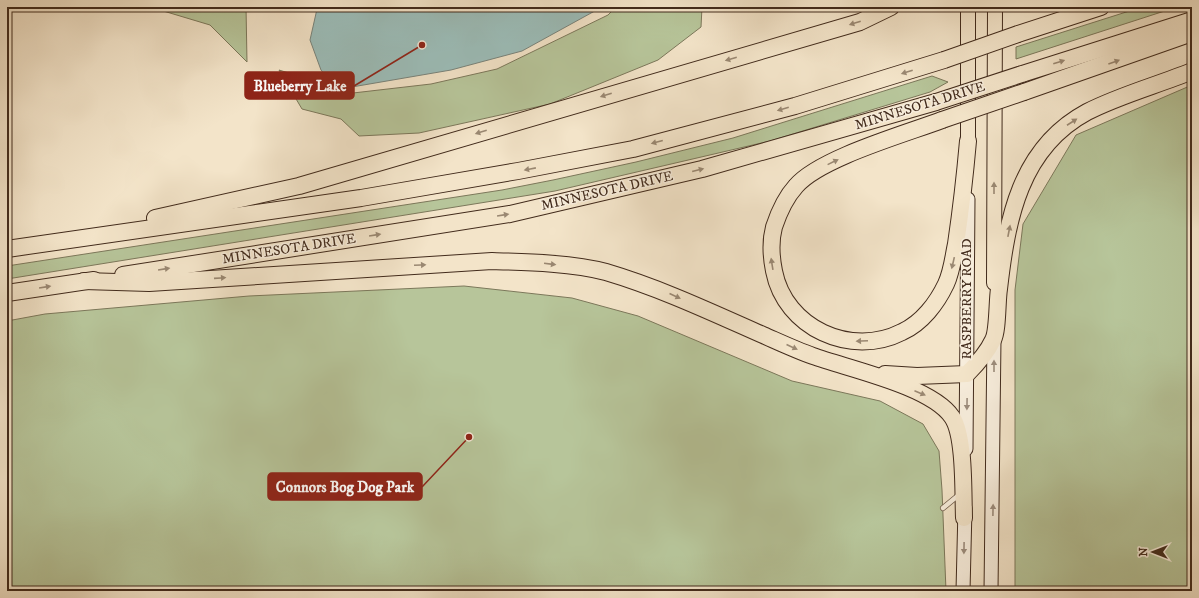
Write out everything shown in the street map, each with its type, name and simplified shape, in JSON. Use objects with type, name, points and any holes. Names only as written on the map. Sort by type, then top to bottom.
[{"type":"highway","points":[[62,241],[163,216],[299,186],[860,22],[891,7]]},
{"type":"highway","points":[[1043,26],[1077,7]]},
{"type":"highway","points":[[7,249],[361,198],[518,171],[633,149],[802,104],[944,60],[1101,7]]},
{"type":"highway","name":"MINNESOTA DRIVE","points":[[7,293],[510,214],[702,169],[936,102],[1192,20]]},
{"type":"highway","points":[[968,141],[953,262],[946,284],[927,314],[902,332],[886,338],[852,342],[836,339],[821,333],[808,324],[789,306],[780,290],[774,272],[771,249],[772,234],[784,202],[796,186],[808,174],[843,157],[942,120],[1192,33]]},
{"type":"highway","points":[[870,374],[917,376],[967,374],[980,361],[994,339],[999,288],[1011,220],[1021,187],[1030,166],[1045,145],[1065,127],[1087,112],[1192,71]]},
{"type":"highway","points":[[84,281],[150,283],[492,261],[546,264],[604,272],[672,294],[812,356],[870,374],[925,395],[941,404],[953,418],[959,439],[964,518]]},
{"type":"main road","name":"RASPBERRY ROAD","points":[[963,591],[967,374],[968,7]]},
{"type":"main road","name":"RASPBERRY ROAD","points":[[991,591],[994,339],[995,7]]},
{"type":"lane","points":[[943,508],[963,492]]},
{"type":"green space","points":[[150,7],[246,7],[247,62],[210,25]]},
{"type":"green space","points":[[616,7],[702,7],[701,27],[658,60],[550,104],[419,133],[359,136],[341,119],[302,109],[279,70],[353,93],[431,84],[497,69],[608,15]]},
{"type":"green space","points":[[1142,7],[1177,7],[1016,59],[1016,47]]},
{"type":"green space","points":[[932,76],[948,82],[930,92],[770,141],[555,191],[7,279],[7,266],[502,190],[636,162],[733,138]]},
{"type":"green space","points":[[1192,85],[1192,591],[1015,591],[1015,290],[1023,224],[1076,135]]},
{"type":"green space","points":[[464,286],[572,298],[638,316],[792,381],[880,401],[923,424],[939,451],[946,591],[7,591],[7,321],[45,314],[249,296]]},
{"type":"water","points":[[320,7],[602,7],[522,51],[451,70],[346,88],[334,85],[321,70],[310,40],[317,9]]},
{"type":"place","name":"Blueberry Lake","points":[[422,45]]},
{"type":"place","name":"Connors Bog Dog Park","points":[[469,437]]}]
